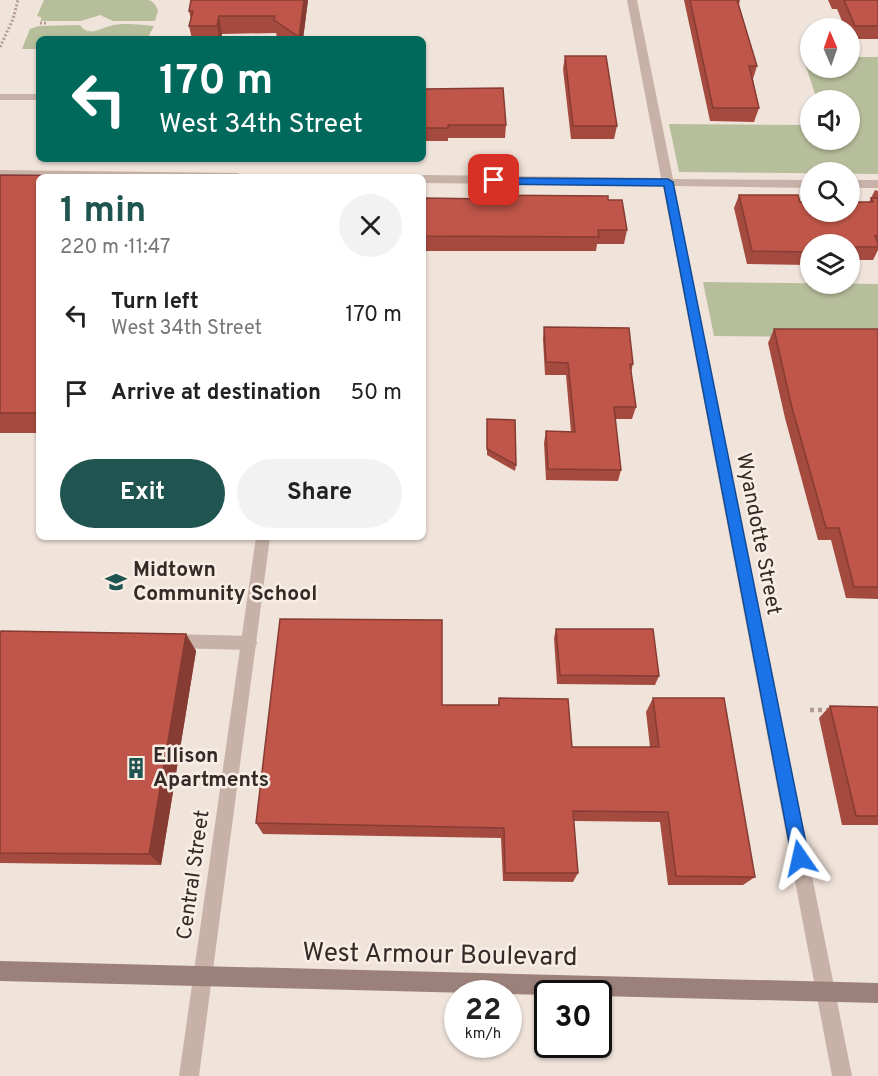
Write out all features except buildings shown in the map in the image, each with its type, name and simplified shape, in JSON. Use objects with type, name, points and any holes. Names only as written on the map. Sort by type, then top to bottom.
[{"type":"main road","name":"West Armour Boulevard","points":[[0,971],[202,978],[878,993]]},
{"type":"street","name":"Wyandotte Street","points":[[632,0],[842,1076]]},
{"type":"street","points":[[0,97],[36,97]]},
{"type":"street","points":[[0,174],[36,174]]},
{"type":"street","points":[[426,179],[800,184]]},
{"type":"street","points":[[860,184],[878,184]]},
{"type":"street","name":"Central Street","points":[[189,1076],[263,540]]},
{"type":"street","points":[[151,641],[249,643]]},
{"type":"path","points":[[0,47],[14,19],[18,0]]},
{"type":"path","points":[[40,23],[47,23]]},
{"type":"path","points":[[810,710],[833,710]]},
{"type":"green space","points":[[44,0],[149,0],[158,10],[155,21],[113,21],[100,15],[81,21],[41,21],[41,17],[37,16]]},
{"type":"green space","points":[[120,24],[154,26],[149,36],[36,36],[36,49],[22,49],[30,29],[39,26],[80,25],[83,29],[91,31]]},
{"type":"green space","points":[[860,57],[878,57],[878,174],[860,174],[860,162],[800,162],[800,173],[679,172],[669,124],[800,125],[800,150],[860,150],[860,90],[814,90],[810,78],[860,78]]},
{"type":"green space","points":[[703,282],[800,283],[800,294],[860,294],[860,284],[878,284],[878,338],[714,336]]},
{"type":"place","name":"Midtown Community School","points":[[116,582]]},
{"type":"place","name":"Ellison Apartments","points":[[136,768]]},
{"type":"route","points":[[494,180],[668,182],[800,858]]}]
